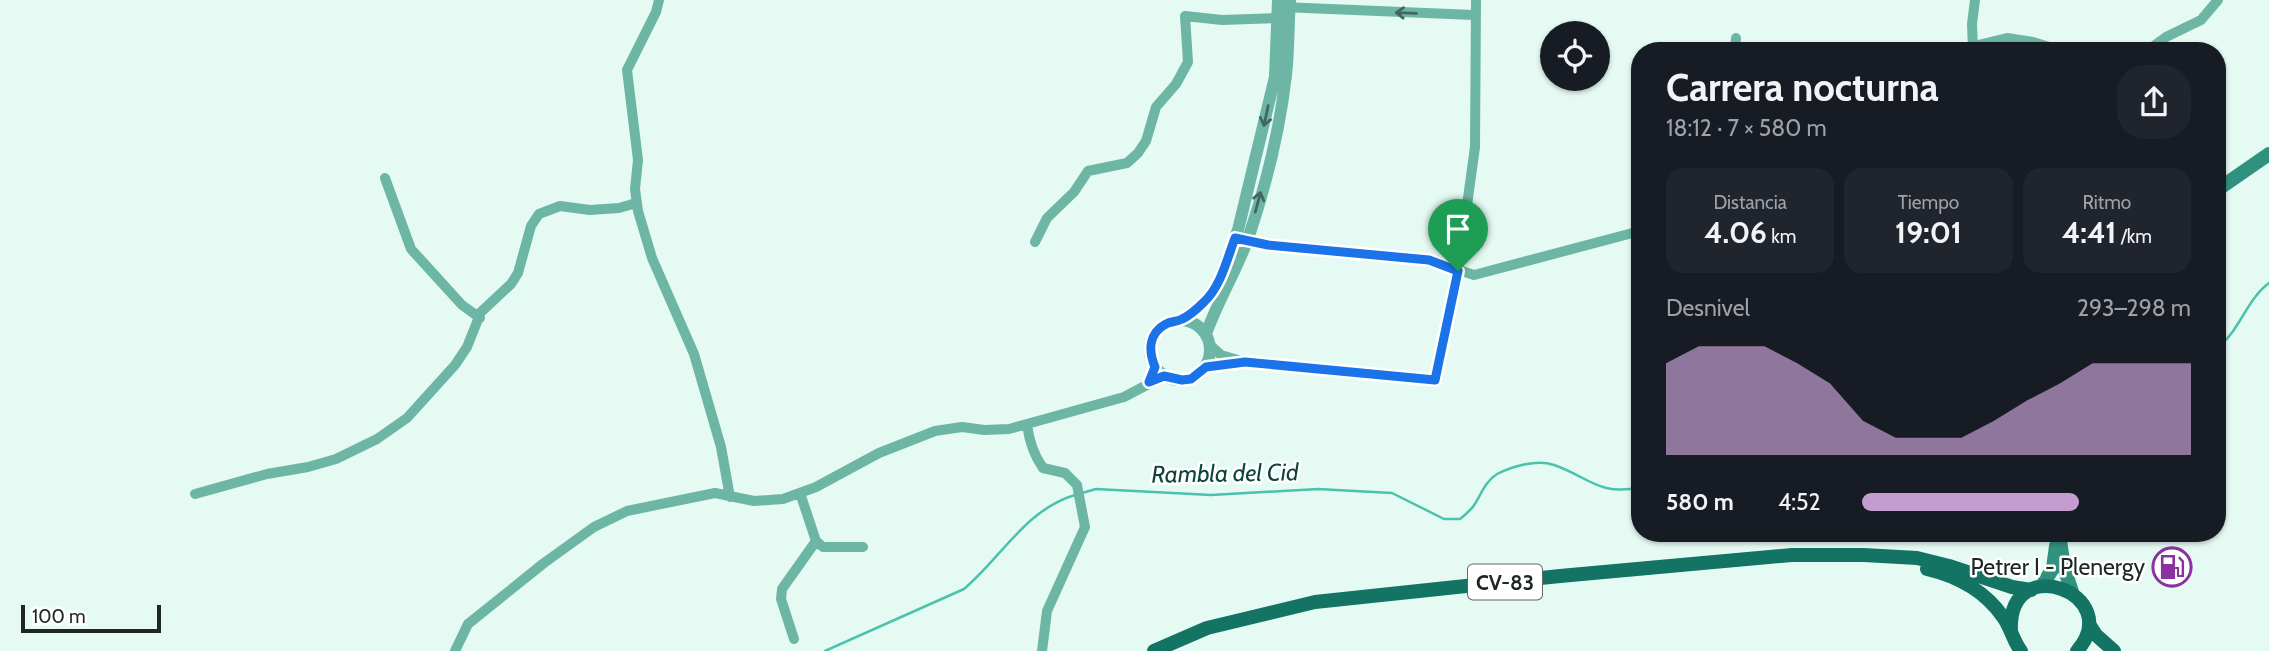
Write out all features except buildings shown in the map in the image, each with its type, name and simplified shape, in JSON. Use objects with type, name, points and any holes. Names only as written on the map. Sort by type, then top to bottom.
[{"type":"main road","points":[[2252,166],[2269,147]]},
{"type":"main road","points":[[2226,184],[2269,154]]},
{"type":"main road","points":[[2011,632],[2014,608],[2021,597],[2036,588],[2053,568],[2058,542]]},
{"type":"main road","points":[[2060,542],[2072,592],[2083,604],[2089,624],[2096,635],[2114,651]]},
{"type":"main road","name":"CV-83","points":[[1154,651],[1207,628],[1315,602],[1792,555],[1917,558],[2012,587],[2060,587],[2072,592]]},
{"type":"main road","name":"CV-83","points":[[1864,555],[1962,580],[1984,596],[2003,617],[2021,651]]},
{"type":"main road","points":[[2077,651],[2087,635],[2089,624]]},
{"type":"street","points":[[659,0],[656,12],[627,70],[639,160],[636,203],[652,258],[694,354],[721,447],[730,497]]},
{"type":"street","points":[[1283,6],[1284,88],[1272,152],[1215,310],[1208,340],[1210,357],[1200,374],[1182,380],[1159,371],[1150,355],[1151,341],[1158,330],[1168,322],[1181,320],[1196,324],[1208,340],[1220,355],[1245,362],[1435,380],[1458,271],[1475,147],[1476,0]]},
{"type":"street","points":[[1973,42],[1975,0]]},
{"type":"street","points":[[2159,42],[2201,20],[2218,0]]},
{"type":"street","points":[[1035,242],[1047,218],[1074,192],[1088,171],[1127,163],[1146,141],[1156,107],[1185,70],[1188,53],[1185,16],[1222,20],[1283,6],[1474,15]]},
{"type":"street","points":[[1736,38],[1736,42]]},
{"type":"street","points":[[1993,42],[2007,38],[2033,42]]},
{"type":"street","points":[[384,178],[411,249],[462,304],[480,318]]},
{"type":"street","points":[[195,494],[336,459],[377,439],[407,418],[455,365],[467,347],[481,312],[518,274],[531,226],[539,214],[560,206],[590,210],[619,208],[636,203]]},
{"type":"street","points":[[1241,239],[1429,260],[1474,275],[1631,233]]},
{"type":"street","points":[[1181,320],[1205,302],[1241,239]]},
{"type":"street","points":[[1206,367],[1245,362]]},
{"type":"street","points":[[455,651],[468,624],[594,527],[627,510],[715,493],[730,497],[783,499],[816,486],[879,453],[935,431],[962,427],[1009,429],[1124,397],[1138,391],[1159,371]]},
{"type":"street","points":[[1027,424],[1035,456],[1043,468],[1065,473],[1077,485],[1085,527],[1047,611],[1042,651]]},
{"type":"street","points":[[800,493],[816,541],[823,547],[863,547]]},
{"type":"street","points":[[794,639],[781,599],[782,589],[816,541]]},
{"type":"waterway","name":"Rambla del Cid","points":[[2226,340],[2254,298],[2269,283]]},
{"type":"waterway","name":"Rambla del Cid","points":[[1082,493],[1096,489],[1211,495],[1318,489],[1392,493],[1444,519],[1460,519],[1472,508],[1493,477],[1525,464],[1547,463],[1594,484],[1614,489],[1631,488]]},
{"type":"waterway","name":"Rambla del Cid","points":[[825,651],[964,589],[1028,523],[1057,502],[1075,495]]},
{"type":"place","name":"Petrer I - Plenergy","points":[[2172,567]]},
{"type":"route","points":[[1235,238],[1268,245],[1429,260],[1458,271],[1435,380],[1245,362],[1206,367],[1191,379],[1164,376],[1149,382],[1155,367],[1150,355],[1151,341],[1158,330],[1168,322],[1181,320],[1205,302],[1219,280],[1235,238]]}]
